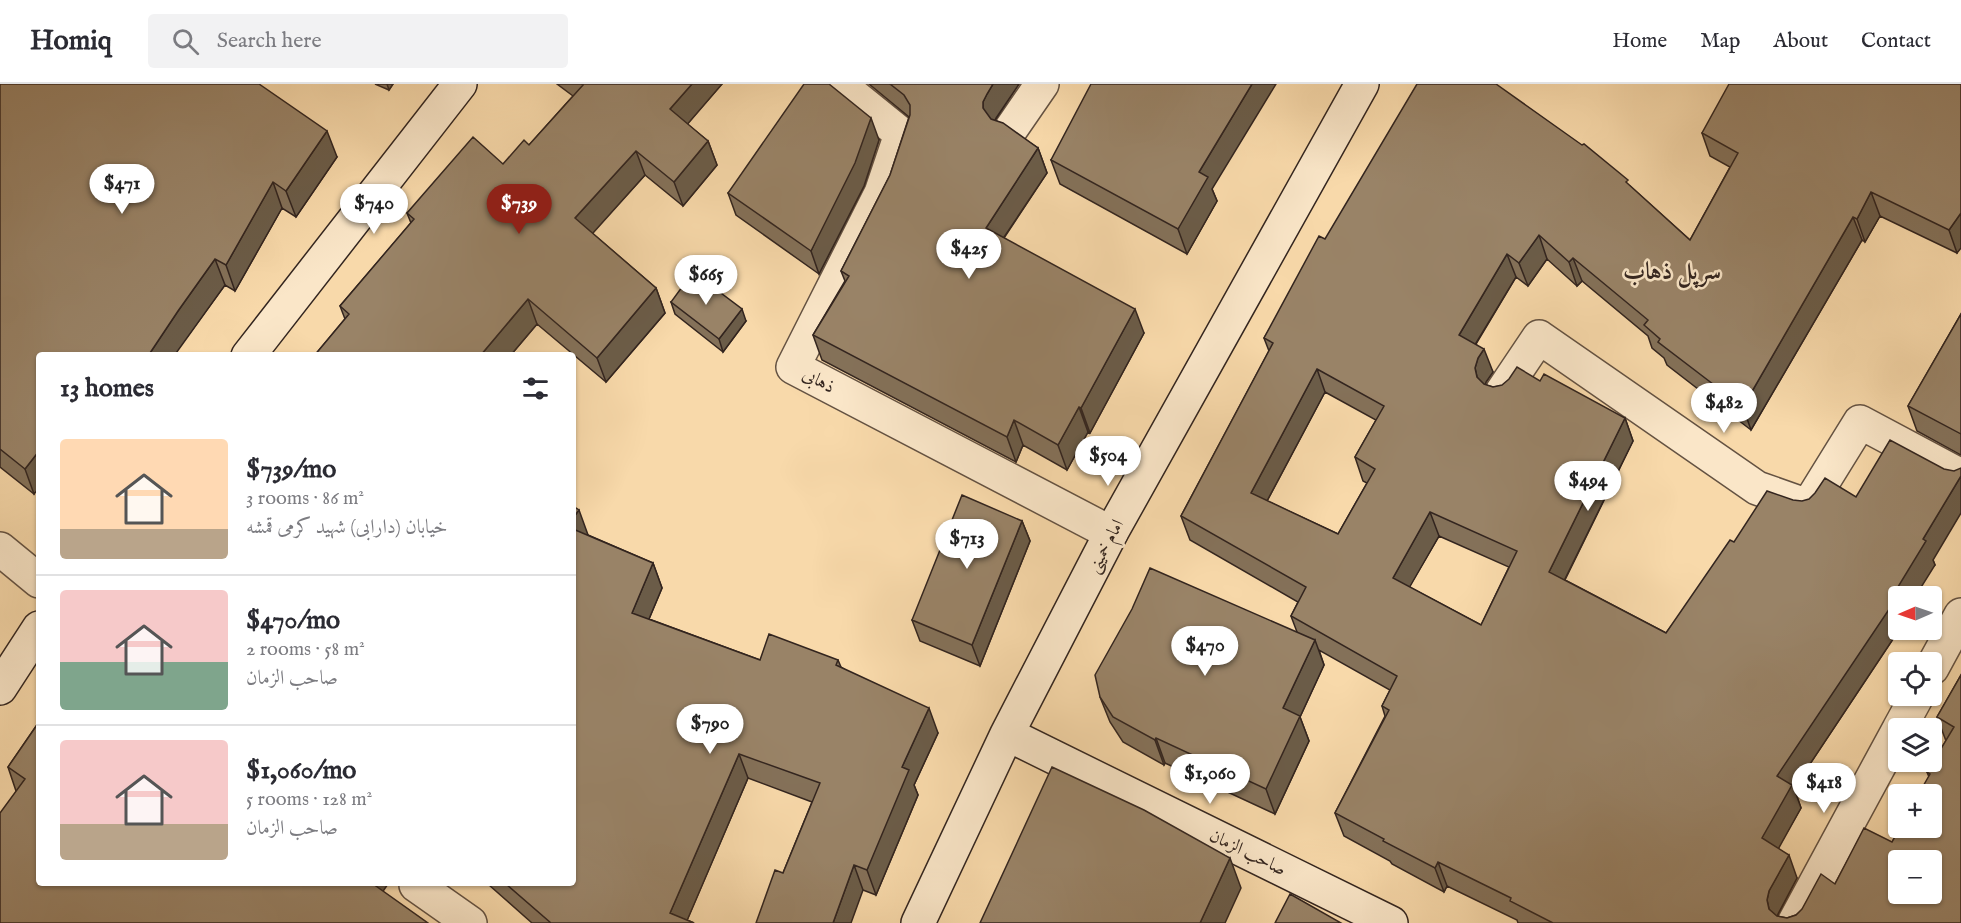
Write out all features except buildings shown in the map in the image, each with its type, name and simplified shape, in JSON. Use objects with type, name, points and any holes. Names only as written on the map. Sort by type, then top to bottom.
[{"type":"street","points":[[251,352],[460,84]]},
{"type":"street","name":"ذهابی","points":[[839,84],[901,134],[881,193],[793,367],[1111,533]]},
{"type":"street","points":[[1011,129],[1042,84]]},
{"type":"street","name":"امام خمینی","points":[[918,923],[1007,734],[1111,533],[1362,84]]},
{"type":"street","points":[[1502,392],[1539,337],[1757,488],[1808,506],[1860,422],[1961,476]]},
{"type":"street","points":[[0,549],[36,579]]},
{"type":"street","points":[[1941,652],[1961,615]]},
{"type":"street","points":[[0,688],[36,633]]},
{"type":"street","name":"صاحب الزمان","points":[[1007,734],[1391,923]]},
{"type":"street","points":[[1794,923],[1888,749]]},
{"type":"street","points":[[417,886],[470,923]]},
{"type":"district","name":"سرپل ذهاب","points":[[1672,271]]}]
